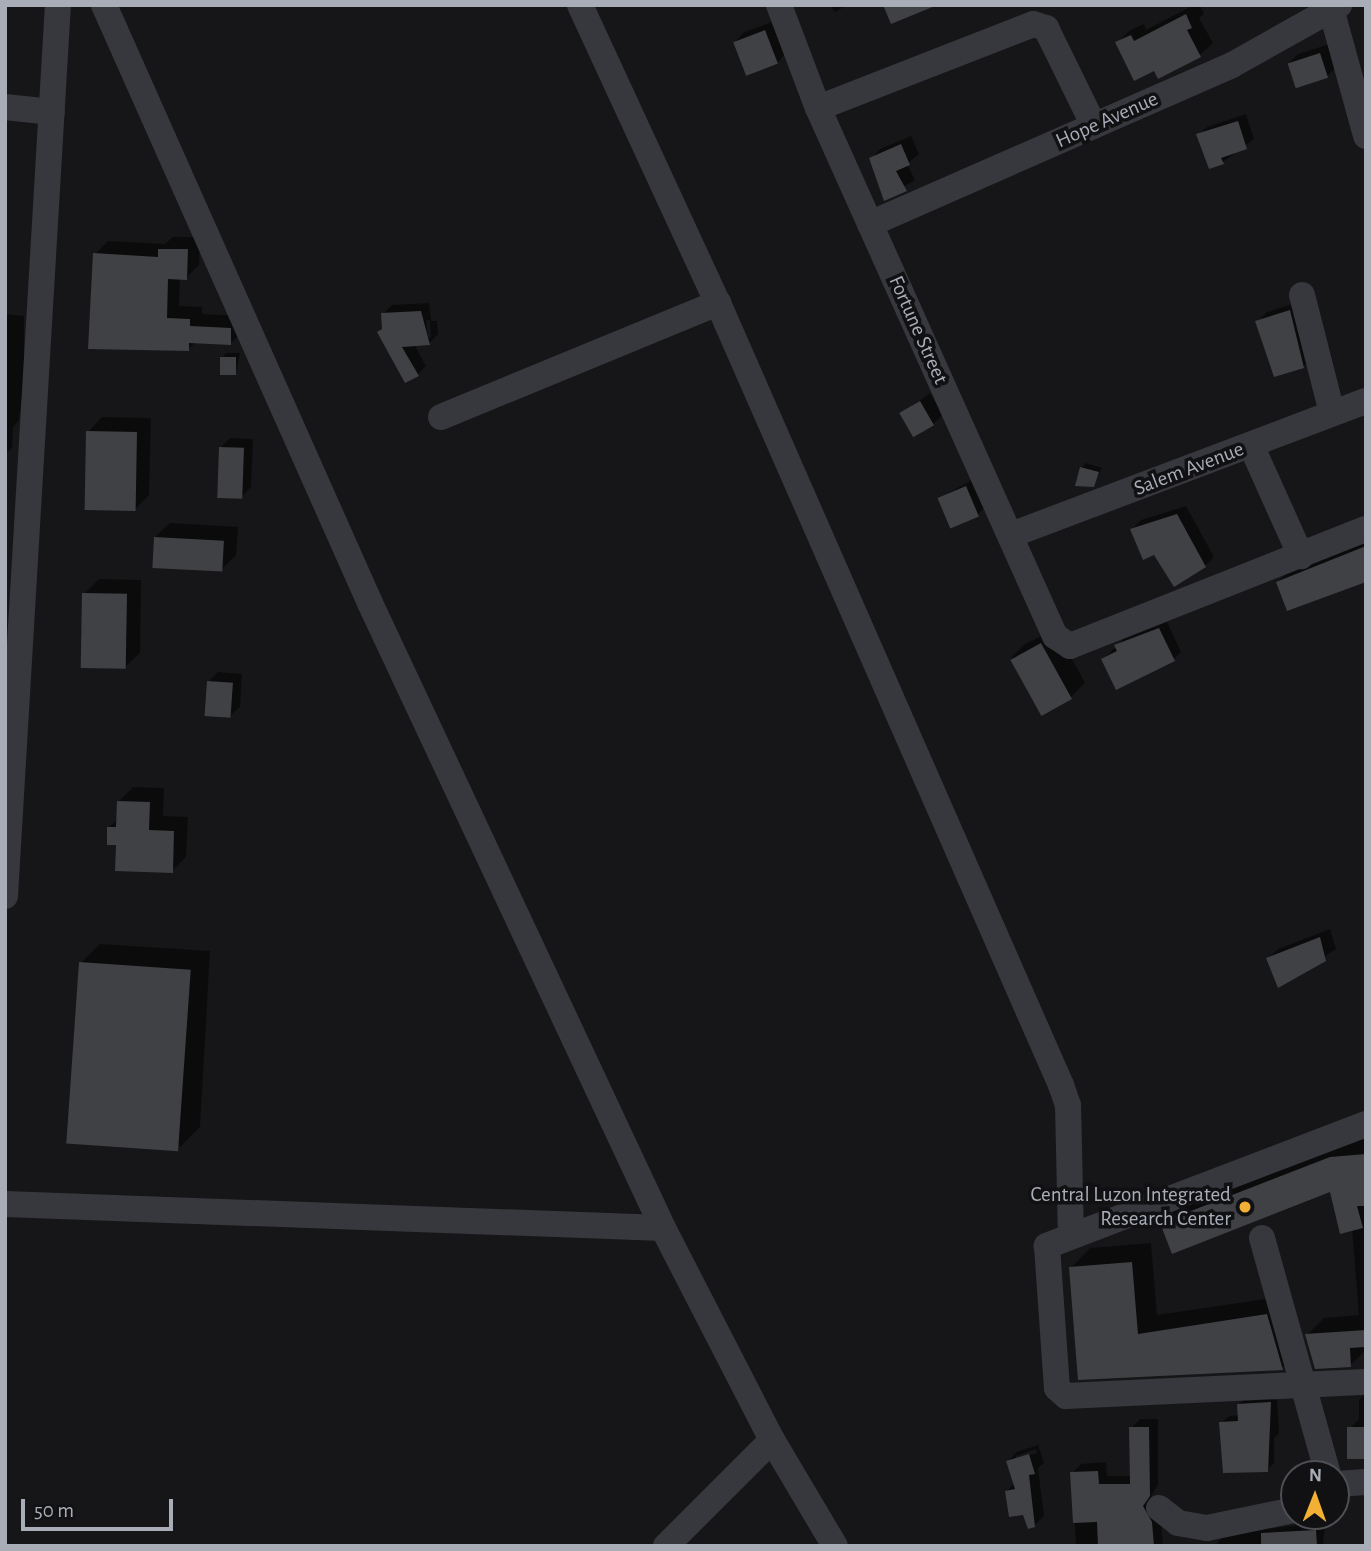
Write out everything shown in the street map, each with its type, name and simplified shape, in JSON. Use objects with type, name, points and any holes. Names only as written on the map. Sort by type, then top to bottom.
[{"type":"street","points":[[5,896],[14,548],[52,112],[58,5]]},
{"type":"street","points":[[104,5],[370,603],[663,1228],[772,1440],[835,1546]]},
{"type":"street","points":[[580,5],[718,303],[1064,1095],[1071,1236]]},
{"type":"street","name":"Fortune Street","points":[[779,5],[818,108],[1055,636],[1070,646],[1301,556]]},
{"type":"street","points":[[1333,7],[1366,136]]},
{"type":"street","name":"Hope Avenue","points":[[870,224],[1232,65],[1333,7]]},
{"type":"street","points":[[818,108],[1033,24],[1046,28],[1094,125]]},
{"type":"street","points":[[5,107],[52,112]]},
{"type":"street","points":[[1301,295],[1332,412]]},
{"type":"street","points":[[442,417],[718,303]]},
{"type":"street","name":"Salem Avenue","points":[[1011,535],[1366,401]]},
{"type":"street","points":[[1251,445],[1301,556],[1366,529]]},
{"type":"street","points":[[1366,1124],[1047,1246],[1060,1392],[1066,1396],[1302,1388],[1366,1382]]},
{"type":"street","points":[[5,1204],[663,1228]]},
{"type":"street","points":[[1262,1238],[1324,1460]]},
{"type":"street","points":[[666,1546],[772,1440]]},
{"type":"street","points":[[1159,1508],[1178,1523],[1207,1528],[1230,1527],[1280,1514]]},
{"type":"building","points":[[883,5],[935,5],[935,6],[891,24]]},
{"type":"building","points":[[1186,14],[1192,28],[1187,30],[1201,57],[1158,79],[1154,71],[1134,81],[1115,42],[1131,35],[1134,41]]},
{"type":"building","points":[[765,30],[778,64],[746,76],[733,42]]},
{"type":"building","points":[[1320,53],[1328,78],[1296,88],[1288,64]]},
{"type":"building","points":[[1238,121],[1247,149],[1221,158],[1224,164],[1209,169],[1196,134]]},
{"type":"building","points":[[901,144],[910,165],[896,171],[907,191],[884,201],[869,158]]},
{"type":"building","points":[[158,249],[188,249],[187,280],[168,279],[167,318],[190,319],[190,326],[231,328],[231,345],[189,343],[189,351],[88,349],[93,253],[158,257]]},
{"type":"building","points":[[1290,310],[1304,368],[1274,377],[1255,321]]},
{"type":"building","points":[[421,311],[430,345],[402,347],[419,376],[405,383],[377,332],[382,329],[381,313]]},
{"type":"building","points":[[220,357],[236,357],[236,375],[220,375]]},
{"type":"building","points":[[920,401],[934,425],[913,437],[899,413]]},
{"type":"building","points":[[86,431],[137,432],[136,511],[85,510]]},
{"type":"building","points":[[219,447],[244,448],[242,499],[217,498]]},
{"type":"building","points":[[1080,467],[1099,472],[1094,487],[1075,486]]},
{"type":"building","points":[[966,486],[979,516],[950,528],[937,498]]},
{"type":"building","points":[[1177,514],[1206,567],[1174,587],[1154,555],[1143,560],[1130,529]]},
{"type":"building","points":[[154,537],[224,541],[222,572],[152,568]]},
{"type":"building","points":[[1366,546],[1366,582],[1287,611],[1276,582]]},
{"type":"building","points":[[82,593],[127,594],[126,669],[81,668]]},
{"type":"building","points":[[1159,628],[1175,661],[1116,690],[1101,659],[1117,651],[1114,645]]},
{"type":"building","points":[[1041,643],[1072,699],[1041,716],[1010,660]]},
{"type":"building","points":[[207,681],[233,683],[230,718],[205,716]]},
{"type":"building","points":[[117,801],[150,802],[149,830],[174,831],[173,873],[115,871],[116,845],[107,845],[107,827],[116,827]]},
{"type":"building","points":[[1320,937],[1326,961],[1278,988],[1266,958]]},
{"type":"building","points":[[79,962],[191,970],[178,1151],[66,1144]]},
{"type":"building","name":"Central Luzon Integrated Research Center","points":[[1366,1154],[1366,1206],[1357,1206],[1363,1228],[1340,1234],[1330,1192],[1172,1254],[1160,1223],[1330,1157]]},
{"type":"building","points":[[1132,1262],[1138,1334],[1267,1314],[1283,1370],[1078,1380],[1069,1267]]},
{"type":"building","points":[[1366,1330],[1366,1347],[1350,1348],[1351,1367],[1315,1369],[1305,1334]]},
{"type":"building","points":[[1271,1402],[1268,1472],[1223,1473],[1219,1422],[1238,1421],[1237,1404]]},
{"type":"building","points":[[1129,1427],[1149,1427],[1150,1496],[1143,1506],[1152,1522],[1154,1546],[1098,1546],[1097,1522],[1073,1523],[1070,1472],[1098,1471],[1099,1484],[1130,1484]]},
{"type":"building","points":[[1347,1427],[1366,1427],[1366,1459],[1347,1459]]},
{"type":"building","points":[[1029,1454],[1035,1474],[1029,1475],[1035,1527],[1028,1529],[1023,1515],[1009,1517],[1005,1491],[1015,1489],[1006,1461]]},
{"type":"building","points":[[1316,1530],[1317,1546],[1261,1546],[1261,1533]]},
{"type":"place","name":"Central Luzon Integrated Research Center","points":[[1245,1207]]}]
